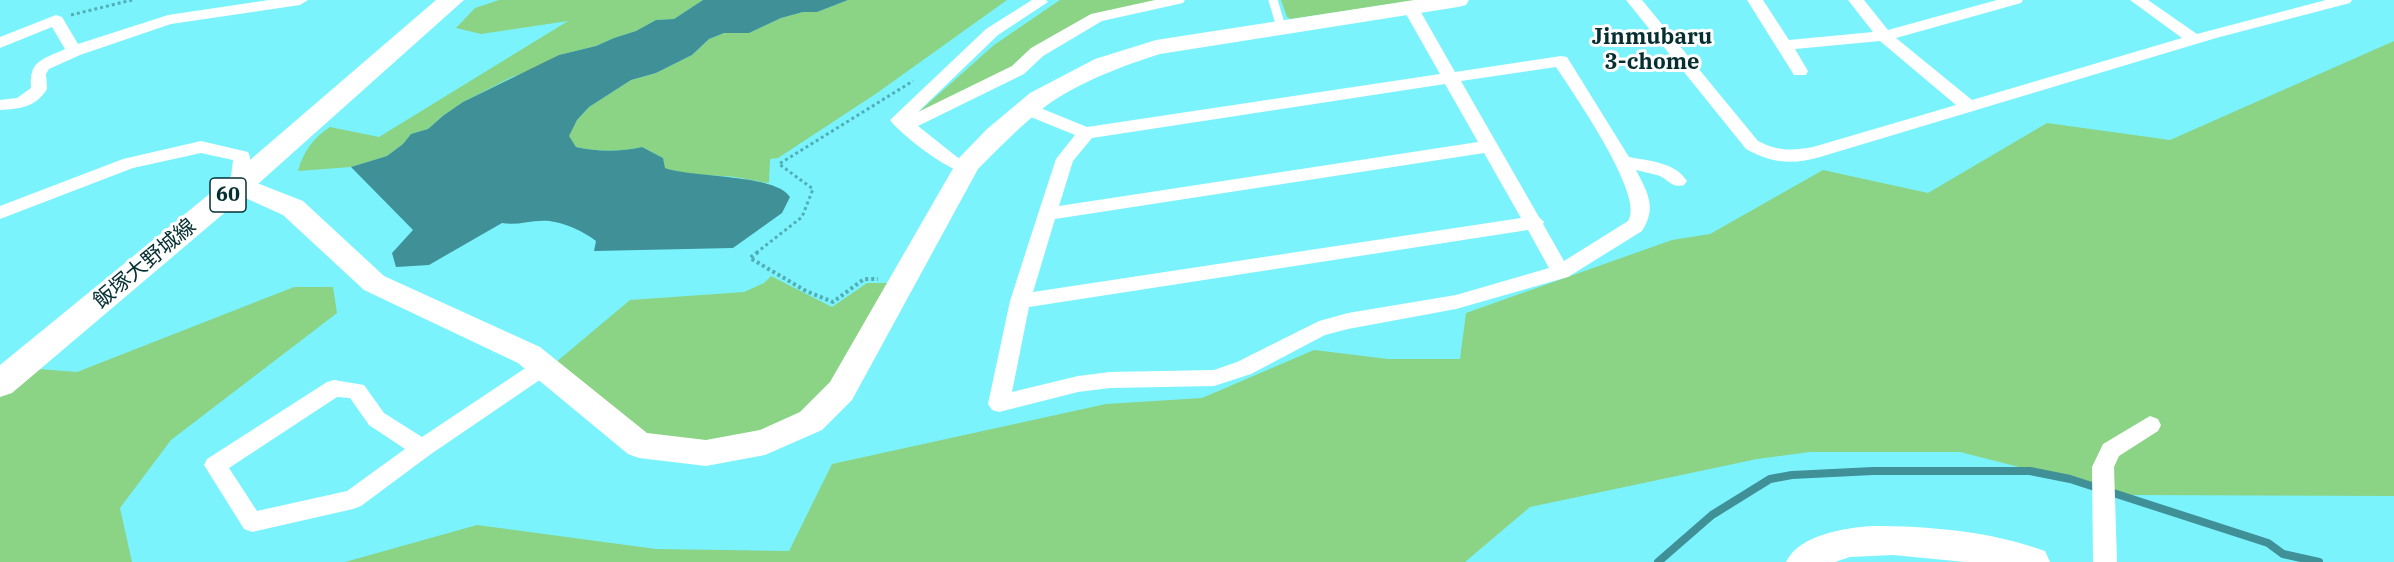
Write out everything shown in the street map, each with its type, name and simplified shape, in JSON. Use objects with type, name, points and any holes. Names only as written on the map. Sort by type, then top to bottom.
[{"type":"main road","name":"飯塚大野城線","points":[[0,384],[239,185],[451,0]]},
{"type":"street","points":[[0,105],[21,103],[34,96],[39,89],[38,74],[42,66],[74,51],[168,20],[300,0]]},
{"type":"street","points":[[905,125],[1018,70],[1037,52],[1097,17],[1177,0]]},
{"type":"street","points":[[0,213],[129,163],[201,147],[242,156],[239,185],[293,208],[374,283],[529,355],[639,445],[706,453],[765,442],[811,421],[841,391],[966,169],[996,135],[1040,99],[1104,64],[1156,47],[1458,0]]},
{"type":"street","points":[[1634,0],[1752,145],[1768,155],[1792,157],[1814,153],[2195,40],[2344,0]]},
{"type":"street","points":[[1755,0],[1800,71]]},
{"type":"street","points":[[1856,0],[1884,36],[1969,107]]},
{"type":"street","points":[[1784,45],[1884,36],[2015,0]]},
{"type":"street","points":[[2138,0],[2195,40]]},
{"type":"street","points":[[966,169],[951,161],[899,120],[992,32],[1040,2]]},
{"type":"street","points":[[1410,7],[1562,272]]},
{"type":"street","points":[[0,43],[56,20],[74,51]]},
{"type":"street","points":[[1027,109],[1086,133],[1569,60],[1640,198],[1642,214],[1635,226],[1562,272],[1456,302],[1319,328],[1244,368],[1214,378],[1089,382],[999,404],[1020,301],[1047,214],[1065,159],[1086,133]]},
{"type":"street","points":[[1047,214],[1489,146]]},
{"type":"street","points":[[1621,160],[1666,171],[1678,181]]},
{"type":"street","points":[[1020,301],[1535,222]]},
{"type":"street","points":[[423,448],[386,430],[367,411],[357,391],[334,388],[215,465],[252,522],[353,499],[423,448],[543,367]]},
{"type":"street","points":[[2105,562],[2103,467],[2111,450],[2150,425]]},
{"type":"street","points":[[1803,562],[1847,542],[1910,541],[2033,562]]},
{"type":"lane","points":[[1273,0],[1281,27]]},
{"type":"path","points":[[56,20],[132,0]]},
{"type":"path","points":[[903,282],[888,279],[864,279],[833,302],[806,291],[750,258],[802,217],[813,189],[779,164],[921,76]]},
{"type":"green space","points":[[499,0],[703,0],[674,19],[656,20],[636,31],[596,46],[559,55],[534,69],[512,77],[463,102],[428,129],[411,134],[403,144],[387,156],[351,167],[298,171],[310,146],[330,127],[379,137],[568,21],[481,34],[456,28],[475,8]]},
{"type":"green space","points":[[848,0],[1007,0],[877,93],[778,158],[770,159],[769,183],[671,170],[664,168],[663,158],[642,147],[609,151],[584,149],[576,147],[568,136],[577,120],[589,107],[631,80],[656,73],[692,55],[709,39],[724,33],[749,33],[781,18],[803,12],[817,12]]},
{"type":"green space","points":[[1060,0],[1157,0],[1096,14],[1024,55],[1010,68],[912,118],[994,45]]},
{"type":"green space","points":[[1281,0],[1419,0],[1291,19],[1287,17]]},
{"type":"green space","points":[[2394,41],[2394,496],[2129,495],[1960,452],[1810,452],[1757,459],[1530,507],[1465,562],[345,562],[477,525],[656,549],[789,551],[832,464],[1106,404],[1202,398],[1314,350],[1388,359],[1460,359],[1466,313],[1672,240],[1710,234],[1823,170],[1928,193],[2047,123],[2170,140]]},
{"type":"green space","points":[[771,276],[832,307],[867,283],[888,283],[831,387],[797,417],[735,443],[654,439],[555,363],[630,300],[744,292],[764,283]]},
{"type":"green space","points":[[294,287],[333,287],[337,313],[171,440],[120,508],[132,562],[0,562],[0,366],[77,372]]},
{"type":"water","points":[[703,0],[848,0],[817,12],[803,12],[781,18],[749,33],[724,33],[709,39],[692,55],[656,73],[631,80],[589,107],[577,120],[569,136],[576,147],[609,151],[642,147],[663,158],[665,168],[768,184],[782,190],[790,197],[782,213],[733,248],[594,251],[596,241],[580,231],[561,224],[549,221],[502,223],[429,265],[396,267],[392,253],[413,230],[351,167],[387,156],[403,144],[411,134],[428,129],[463,102],[559,55],[596,46],[636,31],[656,20],[674,19]]},
{"type":"waterway","points":[[1658,562],[1712,515],[1770,479],[1792,475],[1873,471],[2030,471],[2070,479],[2268,543],[2283,554],[2319,562]]},
{"type":"district","name":"Jinmubaru 3-chome","points":[[1652,50]]}]
